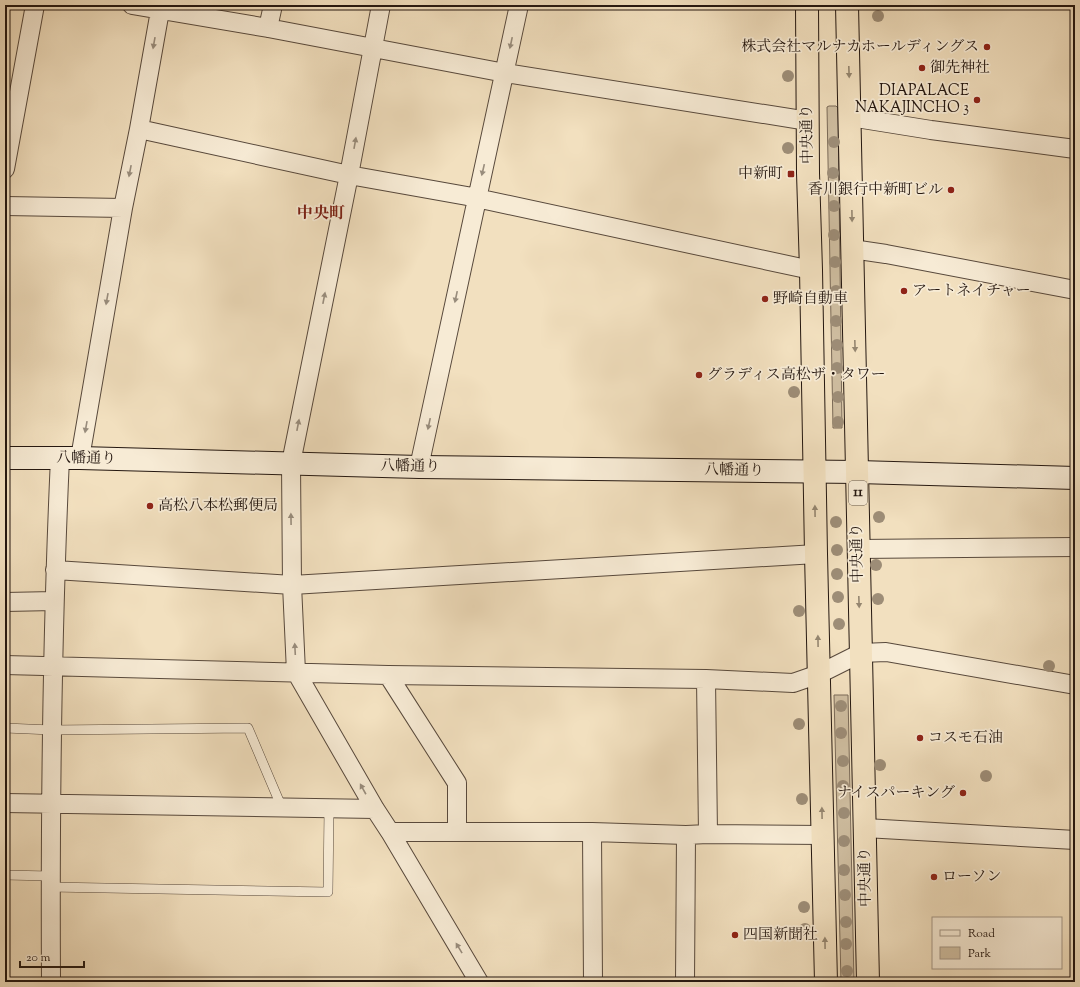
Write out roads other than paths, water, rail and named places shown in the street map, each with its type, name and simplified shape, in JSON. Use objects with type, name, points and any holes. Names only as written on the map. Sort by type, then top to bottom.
[{"type":"highway","name":"中央通り","points":[[807,5],[816,554],[826,982]]},
{"type":"highway","name":"中央通り","points":[[847,5],[868,982]]},
{"type":"street","points":[[5,169],[7,145],[35,5]]},
{"type":"street","points":[[132,5],[160,7],[505,73],[808,121]]},
{"type":"street","points":[[268,28],[273,5]]},
{"type":"street","points":[[381,5],[349,175],[291,464],[292,585],[296,672],[375,809],[479,982]]},
{"type":"street","points":[[419,467],[519,5]]},
{"type":"street","points":[[51,982],[50,881],[52,804],[52,667],[55,570],[70,458],[139,129],[160,7]]},
{"type":"street","points":[[850,117],[1075,150]]},
{"type":"street","points":[[139,129],[349,175],[477,199],[811,270]]},
{"type":"street","points":[[5,206],[123,208]]},
{"type":"street","points":[[852,249],[886,254],[1075,290]]},
{"type":"street","name":"八幡通り","points":[[5,458],[70,458],[419,467],[858,472],[1075,478]]},
{"type":"street","points":[[858,549],[1075,547]]},
{"type":"street","points":[[55,570],[292,585],[816,554]]},
{"type":"street","points":[[5,602],[54,601]]},
{"type":"street","points":[[5,665],[388,675],[706,679],[793,683],[819,674],[861,653],[886,652],[1075,685]]},
{"type":"street","points":[[388,675],[457,783],[457,832]]},
{"type":"street","points":[[706,679],[708,834]]},
{"type":"street","points":[[5,803],[375,809]]},
{"type":"street","points":[[865,828],[1075,840]]},
{"type":"street","points":[[390,832],[592,832],[686,836],[708,834],[823,835]]},
{"type":"street","points":[[592,832],[594,982]]},
{"type":"street","points":[[685,982],[686,836]]},
{"type":"lane","points":[[5,728],[52,730],[248,728],[282,808]]},
{"type":"lane","points":[[5,875],[50,881],[328,892],[329,809]]},
{"type":"place","name":"株式会社マルナカホールディングス","points":[[987,47]]},
{"type":"place","name":"御先神社","points":[[922,68]]},
{"type":"place","name":"DIAPALACE NAKAJINCHO 3","points":[[977,100]]},
{"type":"place","name":"中新町","points":[[791,174]]},
{"type":"place","name":"香川銀行中新町ビル","points":[[951,190]]},
{"type":"place","name":"アートネイチャー","points":[[904,291]]},
{"type":"place","name":"野崎自動車","points":[[765,299]]},
{"type":"place","name":"グラディス高松ザ・タワー","points":[[699,375]]},
{"type":"place","name":"高松八本松郵便局","points":[[150,506]]},
{"type":"place","name":"コスモ石油","points":[[920,738]]},
{"type":"place","name":"ナイスパーキング","points":[[963,793]]},
{"type":"place","name":"ローソン","points":[[934,877]]},
{"type":"place","name":"四国新聞社","points":[[735,935]]},
{"type":"district","name":"中央町","points":[[321,214]]}]
